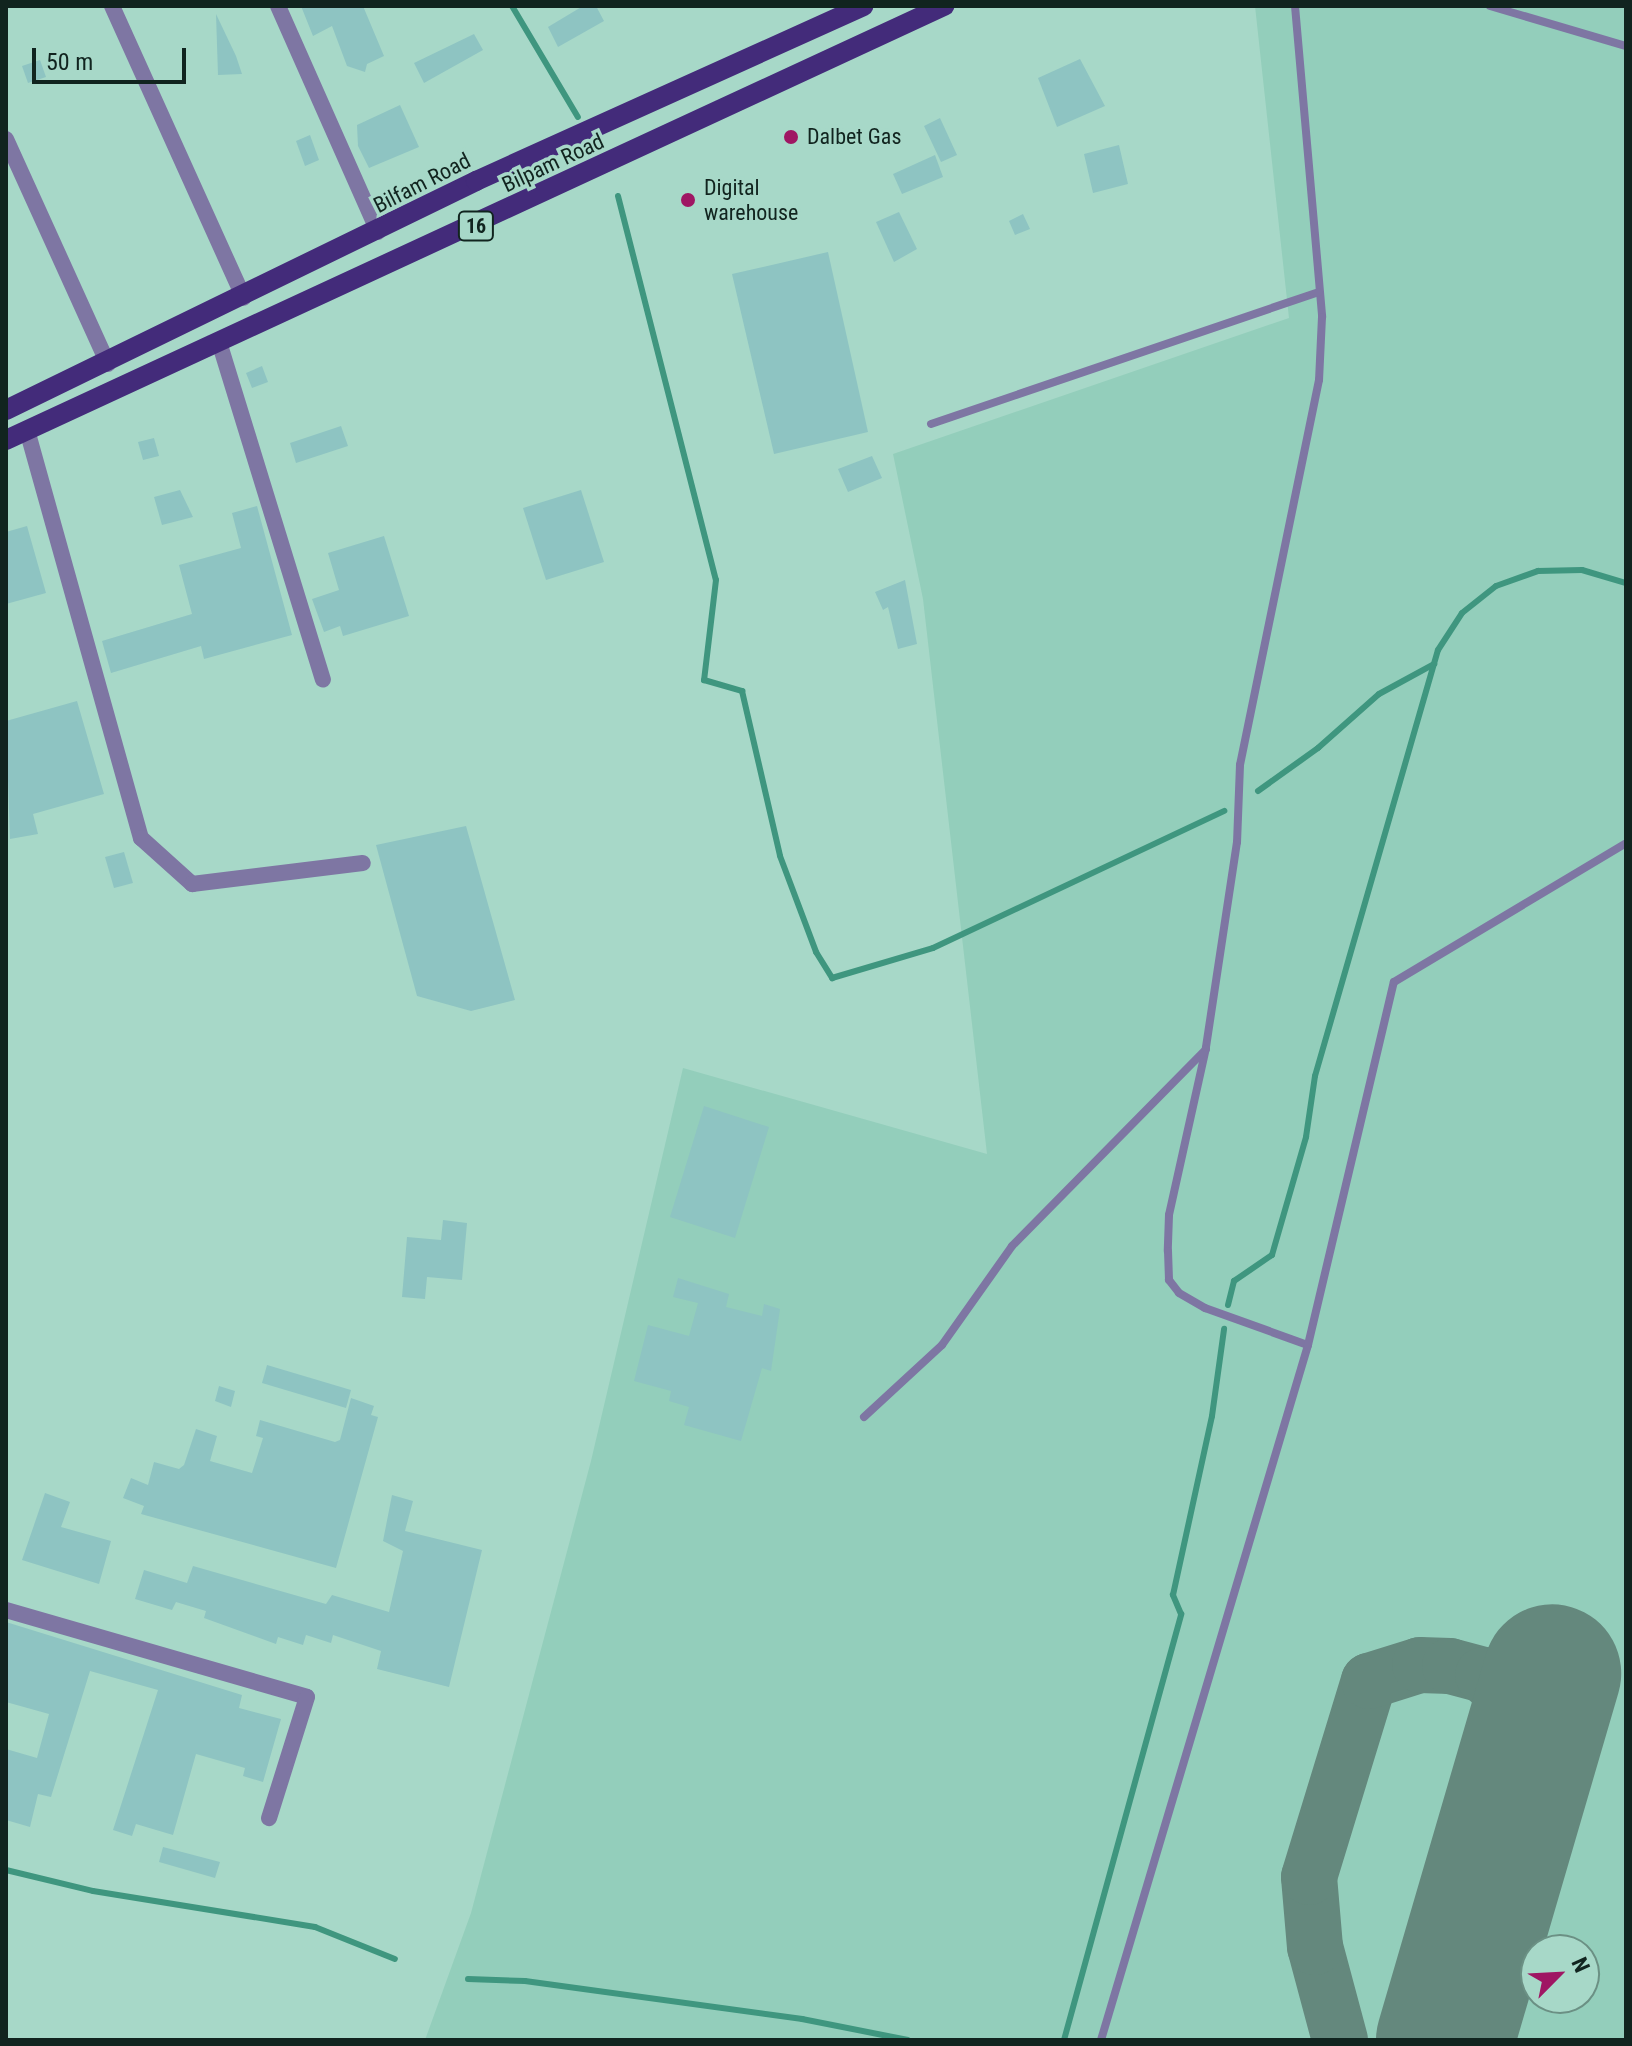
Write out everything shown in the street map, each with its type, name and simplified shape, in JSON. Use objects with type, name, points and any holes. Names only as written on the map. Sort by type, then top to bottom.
[{"type":"main road","name":"Bilfam Road","points":[[6,410],[244,298],[476,181],[863,6]]},
{"type":"main road","name":"Bilpam Road","points":[[6,440],[220,345],[944,6]]},
{"type":"street","points":[[112,6],[244,298]]},
{"type":"street","points":[[278,6],[378,232]]},
{"type":"street","points":[[6,139],[108,364]]},
{"type":"street","points":[[220,345],[323,680]]},
{"type":"street","points":[[27,430],[141,838],[192,884],[363,863]]},
{"type":"street","points":[[6,1610],[307,1697],[269,1818]]},
{"type":"lane","points":[[1295,6],[1322,317],[1319,380],[1240,765],[1237,842],[1206,1048],[1169,1215],[1169,1280],[1179,1293],[1205,1308],[1308,1345]]},
{"type":"lane","points":[[1490,6],[1626,46]]},
{"type":"lane","points":[[931,424],[1318,292]]},
{"type":"lane","points":[[1101,2040],[1308,1345],[1394,982],[1626,843]]},
{"type":"lane","points":[[864,1417],[942,1345],[1012,1246],[1206,1048]]},
{"type":"shaded area","points":[[1255,6],[1626,6],[1626,2040],[425,2040],[471,1913],[591,1461],[683,1068],[987,1154],[923,599],[893,454],[1289,318]]},
{"type":"building","points":[[301,6],[363,6],[384,56],[367,64],[365,72],[347,66],[332,26],[313,36]]},
{"type":"building","points":[[583,6],[596,6],[604,21],[558,47],[548,27]]},
{"type":"building","points":[[216,14],[236,56],[242,74],[218,75]]},
{"type":"building","points":[[474,34],[483,50],[424,83],[414,63]]},
{"type":"building","points":[[1080,59],[1105,106],[1057,127],[1038,78]]},
{"type":"building","points":[[40,60],[46,77],[28,83],[22,66]]},
{"type":"building","points":[[400,105],[419,147],[369,168],[358,146],[357,125]]},
{"type":"building","points":[[940,118],[957,155],[941,162],[924,126]]},
{"type":"building","points":[[310,135],[319,160],[305,166],[296,141]]},
{"type":"building","points":[[1119,145],[1128,184],[1093,193],[1084,154]]},
{"type":"building","points":[[935,155],[943,177],[902,194],[893,174]]},
{"type":"building","points":[[899,212],[917,249],[894,262],[876,222]]},
{"type":"building","points":[[1023,214],[1030,229],[1015,235],[1009,221]]},
{"type":"building","points":[[828,252],[868,432],[774,454],[732,274]]},
{"type":"building","points":[[262,366],[268,382],[252,388],[246,373]]},
{"type":"building","points":[[341,426],[348,446],[296,463],[290,443]]},
{"type":"building","points":[[154,438],[159,456],[143,460],[138,442]]},
{"type":"building","points":[[872,456],[882,478],[848,492],[838,469]]},
{"type":"building","points":[[180,490],[193,517],[162,525],[154,497]]},
{"type":"building","points":[[581,490],[604,562],[546,580],[523,508]]},
{"type":"building","points":[[257,506],[292,635],[204,659],[201,646],[111,673],[102,641],[192,614],[179,565],[241,548],[232,513]]},
{"type":"building","points":[[27,526],[46,593],[6,604],[6,532]]},
{"type":"building","points":[[384,536],[409,616],[343,636],[340,626],[324,632],[312,599],[339,590],[328,553]]},
{"type":"building","points":[[905,580],[917,644],[898,649],[888,607],[883,610],[875,592]]},
{"type":"building","points":[[77,701],[104,794],[33,814],[38,834],[10,839],[6,721]]},
{"type":"building","points":[[466,826],[515,1000],[471,1011],[417,996],[376,845]]},
{"type":"building","points":[[124,852],[133,883],[114,888],[105,857]]},
{"type":"building","points":[[704,1106],[769,1127],[735,1238],[670,1217]]},
{"type":"building","points":[[443,1220],[467,1223],[462,1280],[427,1277],[425,1299],[402,1297],[407,1237],[441,1240]]},
{"type":"building","points":[[678,1278],[729,1294],[726,1307],[762,1316],[764,1304],[780,1309],[771,1371],[762,1368],[741,1441],[684,1425],[689,1407],[669,1401],[671,1391],[634,1381],[648,1325],[689,1336],[698,1303],[673,1297]]},
{"type":"building","points":[[267,1365],[351,1390],[346,1408],[262,1383]]},
{"type":"building","points":[[219,1386],[235,1391],[231,1407],[215,1401]]},
{"type":"building","points":[[351,1398],[374,1406],[371,1415],[378,1417],[336,1568],[141,1514],[144,1506],[123,1498],[131,1478],[148,1485],[154,1462],[179,1469],[184,1465],[196,1429],[217,1436],[210,1461],[252,1473],[263,1438],[256,1436],[260,1420],[335,1442],[340,1440]]},
{"type":"building","points":[[45,1493],[70,1502],[61,1527],[111,1541],[99,1584],[22,1560]]},
{"type":"building","points":[[392,1495],[413,1501],[405,1531],[482,1550],[449,1687],[377,1669],[381,1651],[333,1635],[331,1643],[306,1635],[303,1645],[278,1637],[276,1644],[204,1618],[206,1611],[176,1602],[172,1610],[135,1599],[144,1570],[187,1583],[193,1566],[326,1604],[332,1595],[389,1612],[403,1551],[383,1541]]},
{"type":"building","points":[[6,1622],[242,1695],[239,1708],[281,1719],[263,1782],[243,1776],[245,1768],[196,1754],[173,1835],[136,1824],[132,1836],[113,1830],[158,1690],[90,1671],[51,1797],[38,1794],[30,1827],[6,1820],[6,1749],[37,1758],[49,1714],[6,1702]]},
{"type":"building","points":[[163,1847],[220,1862],[215,1878],[159,1862]]},
{"type":"waterway","points":[[512,6],[578,117]]},
{"type":"waterway","points":[[618,196],[716,580],[704,680],[742,691],[780,856],[816,952],[832,978],[933,948],[1224,811]]},
{"type":"waterway","points":[[1228,1305],[1234,1281],[1272,1255],[1306,1137],[1315,1076],[1438,650],[1462,613],[1496,586],[1538,571],[1582,570],[1626,583]]},
{"type":"waterway","points":[[1258,791],[1318,748],[1379,694],[1434,664]]},
{"type":"waterway","points":[[1064,2040],[1181,1614],[1173,1595],[1212,1416],[1224,1329]]},
{"type":"waterway","points":[[6,1870],[93,1891],[315,1927],[395,1959]]},
{"type":"waterway","points":[[468,1979],[525,1981],[802,2019],[908,2040]]},
{"type":"taxiway","points":[[1340,2040],[1315,1947],[1309,1877],[1369,1681],[1420,1665],[1450,1666],[1483,1675],[1538,1723],[1551,1765],[1554,1805],[1547,1829],[1519,1873],[1483,1907]]},
{"type":"runway","points":[[1445,2040],[1552,1673]]},
{"type":"place","name":"Dalbet Gas","points":[[791,137]]},
{"type":"place","name":"Digital warehouse","points":[[688,200]]}]
